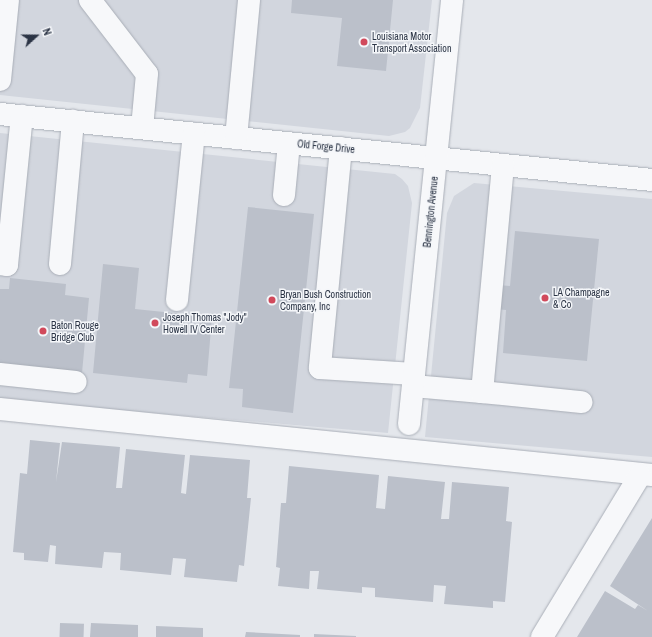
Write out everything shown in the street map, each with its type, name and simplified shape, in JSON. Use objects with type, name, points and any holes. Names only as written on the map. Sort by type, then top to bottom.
[{"type":"street","points":[[0,80],[8,0]]},
{"type":"street","points":[[90,0],[147,74],[142,128]]},
{"type":"street","points":[[236,138],[249,0]]},
{"type":"street","name":"Bennington Avenue","points":[[409,424],[452,0]]},
{"type":"street","name":"Old Forge Drive","points":[[0,114],[652,180]]},
{"type":"street","points":[[0,264],[7,265],[22,116]]},
{"type":"street","points":[[60,264],[73,121]]},
{"type":"street","points":[[177,300],[194,134]]},
{"type":"street","points":[[284,196],[289,143]]},
{"type":"street","points":[[341,148],[320,368],[413,380],[482,392],[581,402]]},
{"type":"street","points":[[482,392],[504,165]]},
{"type":"street","points":[[0,374],[76,382]]},
{"type":"street","points":[[0,409],[201,428],[646,475],[542,637]]},
{"type":"shaded area","points":[[0,0],[432,0],[420,108],[410,128],[405,132],[389,136],[0,95]]},
{"type":"shaded area","points":[[0,133],[395,174],[402,179],[408,186],[412,203],[388,433],[0,400]]},
{"type":"shaded area","points":[[474,183],[652,199],[652,457],[425,437],[447,213],[454,196]]},
{"type":"building","name":"Louisiana Motor Transport Association","points":[[292,0],[393,0],[386,71],[337,66],[342,18],[291,13]]},
{"type":"building","name":"Bryan Bush Construction Company, Inc","points":[[248,207],[314,214],[293,413],[242,407],[243,389],[229,388]]},
{"type":"building","name":"LA Champagne & Co","points":[[515,231],[599,239],[587,361],[503,353],[506,310],[496,309],[498,285],[510,286]]},
{"type":"building","name":"Joseph Thomas \"Jody\" Howell IV Center","points":[[103,264],[139,268],[135,309],[212,317],[207,376],[188,374],[187,383],[93,373]]},
{"type":"building","name":"Baton Rouge Bridge Club","points":[[10,278],[66,284],[65,295],[89,298],[82,373],[0,364],[0,289],[9,289]]},
{"type":"building","points":[[30,440],[60,443],[56,482],[62,442],[120,447],[116,488],[122,488],[126,449],[185,455],[181,493],[186,494],[190,455],[250,460],[247,498],[251,498],[244,566],[239,565],[237,582],[184,577],[186,559],[173,558],[171,575],[120,570],[121,553],[104,552],[102,568],[55,564],[56,546],[50,545],[48,562],[24,560],[24,553],[13,552],[20,473],[27,474]]},
{"type":"building","points":[[289,466],[379,475],[376,508],[385,509],[388,476],[445,482],[441,519],[449,519],[452,482],[509,487],[506,521],[512,522],[505,602],[493,601],[493,608],[444,604],[446,586],[434,585],[433,602],[375,597],[375,588],[362,587],[362,593],[317,589],[319,571],[310,571],[309,589],[278,586],[280,568],[276,567],[281,503],[286,503]]},
{"type":"building","points":[[652,518],[652,637],[577,637],[605,591],[635,609],[638,605],[648,611],[610,586]]},
{"type":"building","points":[[60,623],[84,624],[84,637],[60,637]]},
{"type":"building","points":[[91,623],[138,625],[138,637],[90,637]]},
{"type":"building","points":[[156,626],[203,628],[203,637],[156,637]]},
{"type":"building","points":[[246,632],[300,635],[300,637],[245,637]]},
{"type":"building","points":[[314,634],[356,636],[356,637],[314,637]]},
{"type":"place","name":"Louisiana Motor Transport Association","points":[[364,42]]},
{"type":"place","name":"LA Champagne & Co","points":[[545,298]]},
{"type":"place","name":"Bryan Bush Construction Company, Inc","points":[[272,300]]},
{"type":"place","name":"Joseph Thomas \"Jody\" Howell IV Center","points":[[155,323]]},
{"type":"place","name":"Baton Rouge Bridge Club","points":[[43,331]]}]
